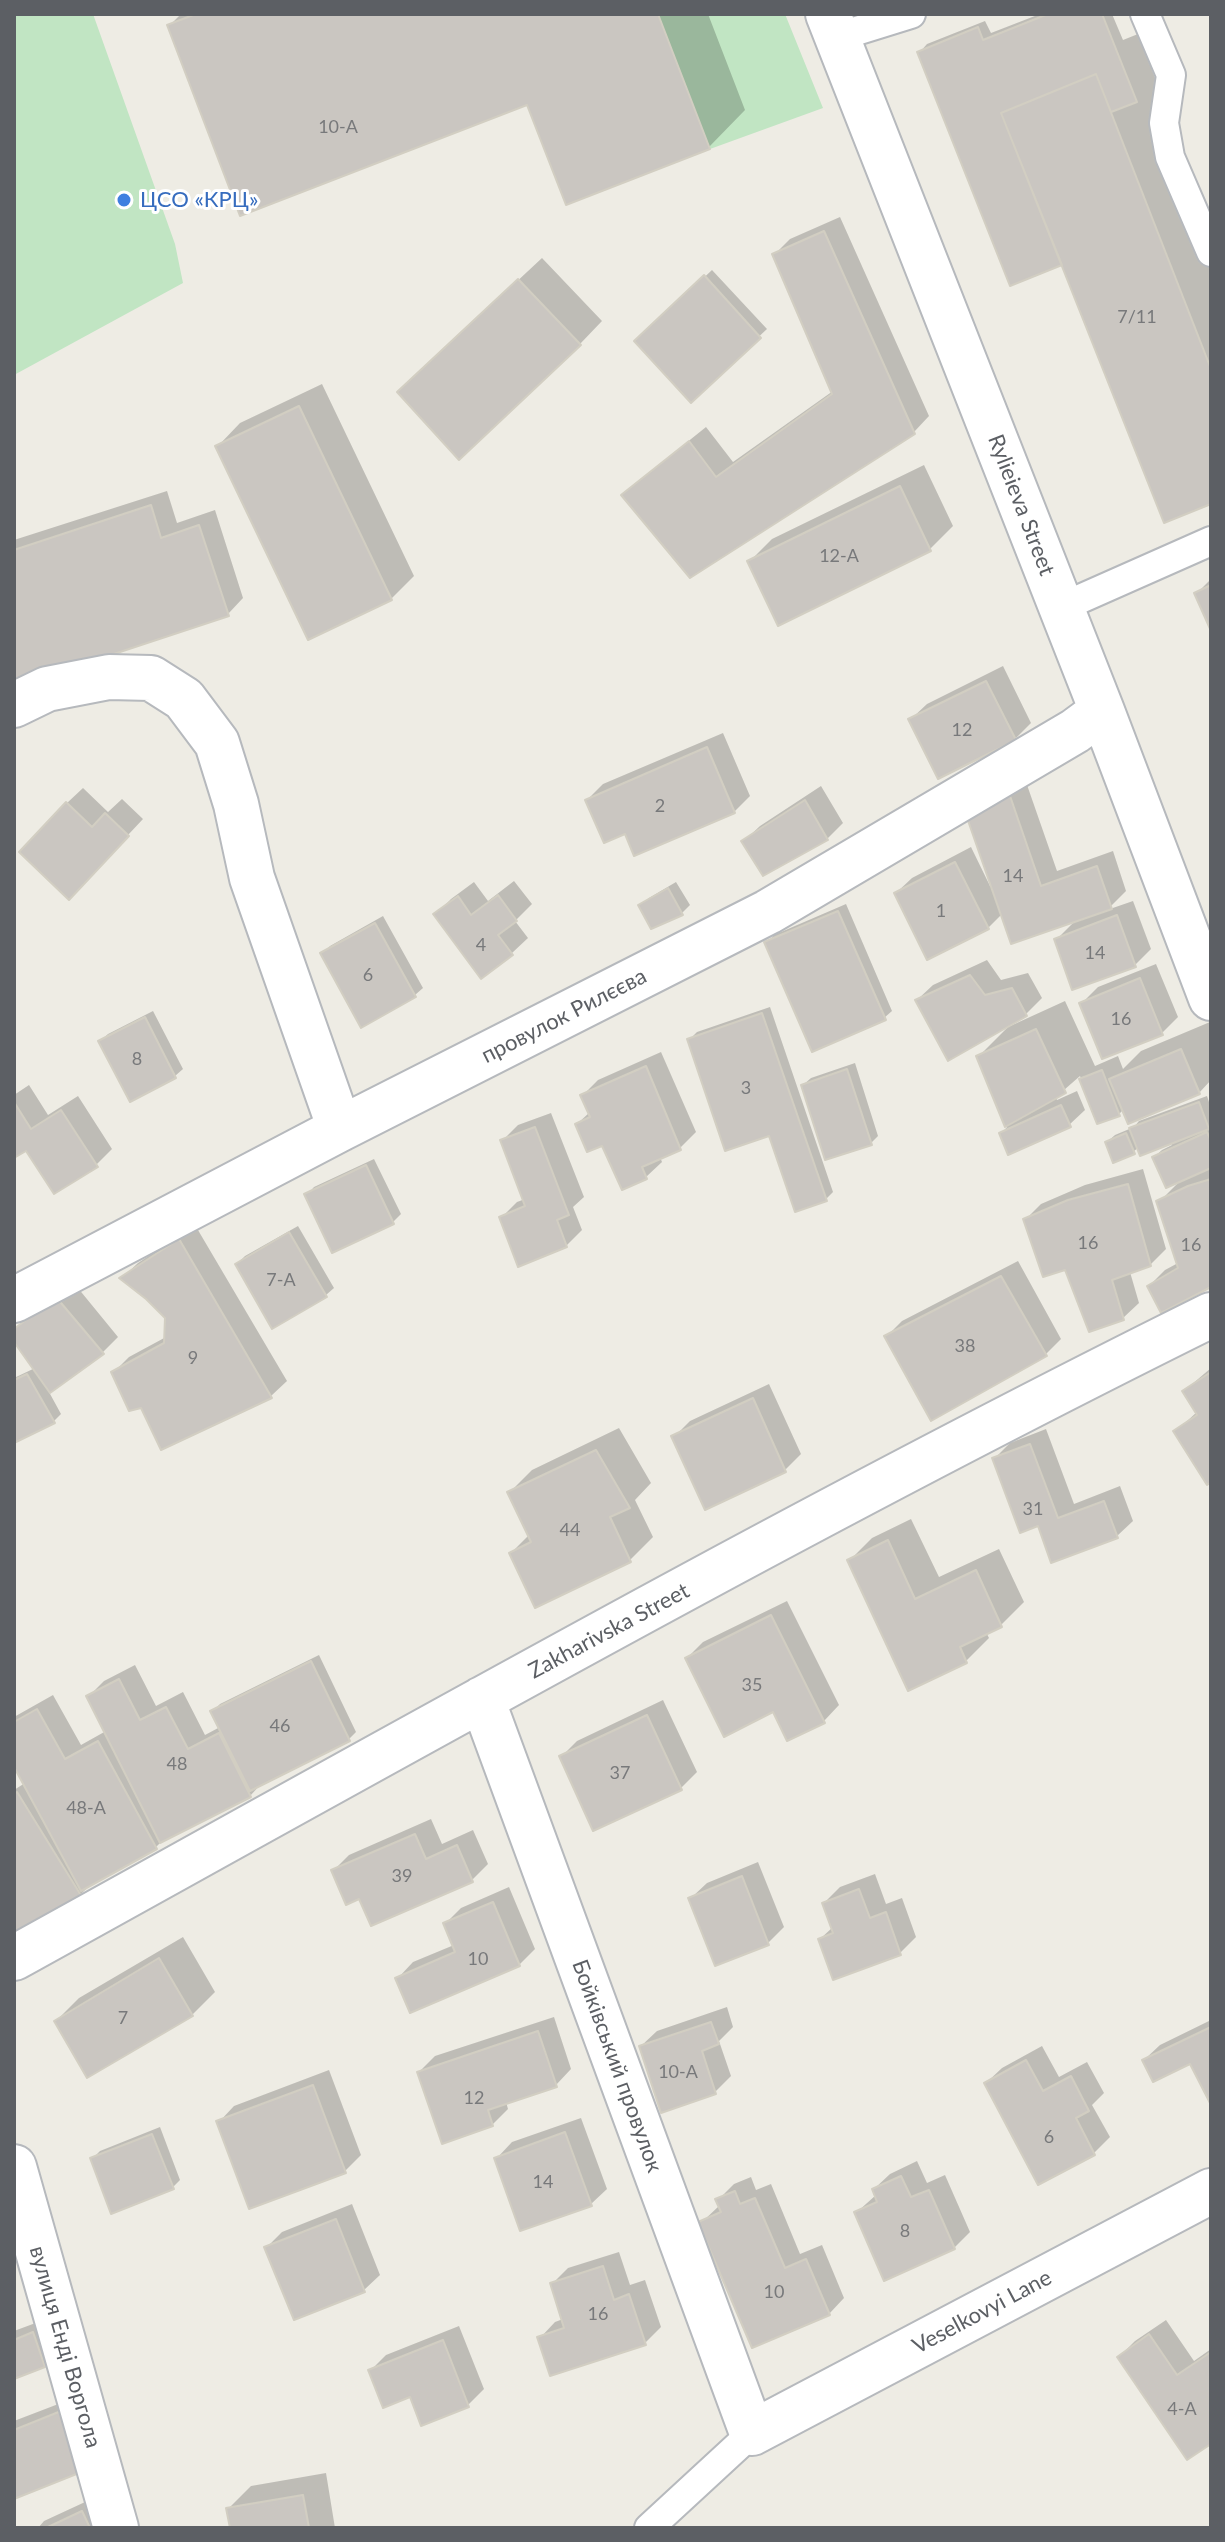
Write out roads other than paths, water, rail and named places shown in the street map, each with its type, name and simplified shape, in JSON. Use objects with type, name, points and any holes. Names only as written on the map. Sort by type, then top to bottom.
[{"type":"street","name":"Rylieieva Street","points":[[833,26],[1062,607],[1211,998]]},
{"type":"street","points":[[14,705],[47,689],[109,677],[151,678],[184,699],[217,743],[236,804],[252,878],[340,1129]]},
{"type":"street","name":"провулок Рилєєва","points":[[14,1300],[340,1129],[768,912],[1075,731],[1102,711]]},
{"type":"street","name":"Zakharivska Street","points":[[14,1958],[482,1699],[1002,1419],[1211,1315]]},
{"type":"street","name":"Бойківський провулок","points":[[482,1699],[752,2433]]},
{"type":"street","name":"вулиця Енді Воргола","points":[[14,2167],[116,2528]]},
{"type":"street","name":"Veselkovyi Lane","points":[[752,2433],[1211,2191]]},
{"type":"lane","points":[[833,26],[911,14]]},
{"type":"lane","points":[[1145,14],[1171,75],[1164,123],[1170,157],[1211,252]]},
{"type":"lane","points":[[1062,607],[1211,541]]},
{"type":"lane","points":[[649,2528],[752,2433]]},
{"type":"place","name":"ЦСО «КРЦ»","points":[[124,200]]}]
